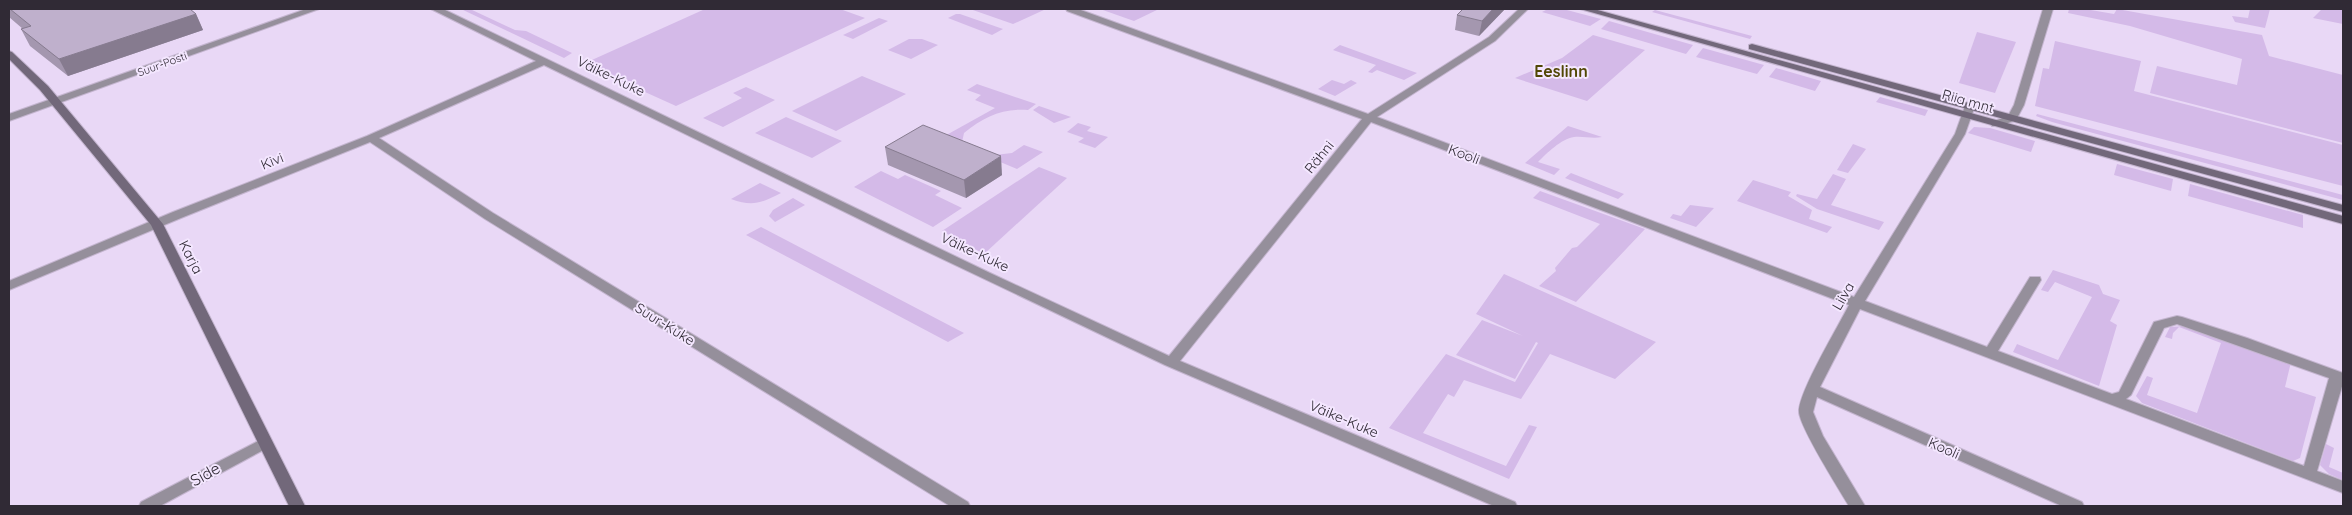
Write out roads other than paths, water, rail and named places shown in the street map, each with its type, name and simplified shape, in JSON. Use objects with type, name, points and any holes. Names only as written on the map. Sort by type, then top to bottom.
[{"type":"main road","name":"Riia mnt","points":[[1585,9],[1969,111],[2012,118],[2343,209]]},
{"type":"main road","name":"Riia mnt","points":[[1610,9],[1969,111],[1996,124],[2343,220]]},
{"type":"main road","name":"Karja","points":[[9,54],[44,88],[157,224],[233,373],[264,443],[297,506]]},
{"type":"street","name":"Suur-Posti","points":[[9,118],[314,9]]},
{"type":"street","name":"Väike-Kuke","points":[[436,9],[774,174],[1172,362],[1509,506]]},
{"type":"street","name":"Kooli","points":[[1070,9],[1369,118],[2343,487]]},
{"type":"street","name":"Rähni","points":[[1172,362],[1369,118],[1492,39],[1524,9]]},
{"type":"street","points":[[1996,124],[2012,118],[2019,105],[2048,9]]},
{"type":"street","name":"Kivi","points":[[9,286],[371,138],[545,61]]},
{"type":"street","name":"Liiva","points":[[1857,506],[1816,436],[1806,412],[1812,389],[1857,303],[1960,134],[1969,111]]},
{"type":"street","name":"Suur-Kuke","points":[[371,138],[489,216],[962,506]]},
{"type":"street","points":[[1990,354],[2035,280]]},
{"type":"street","points":[[2111,399],[2124,395],[2159,325],[2177,320],[2242,341],[2340,377],[2309,474]]},
{"type":"street","name":"Kooli","points":[[1812,389],[2076,506]]},
{"type":"street","name":"Side","points":[[147,506],[264,443]]},
{"type":"district","name":"Eeslinn","points":[[1561,71]]}]
